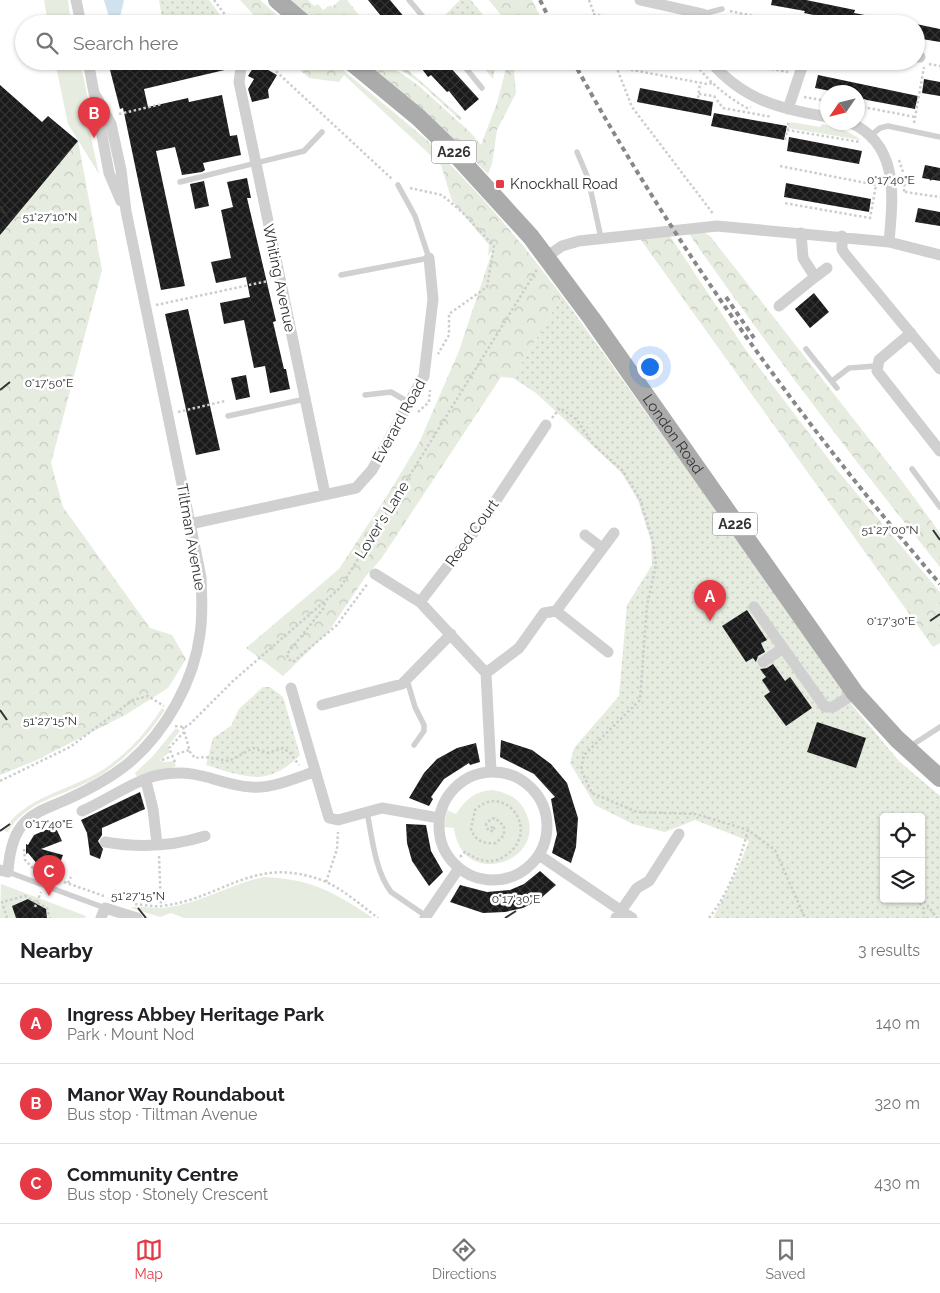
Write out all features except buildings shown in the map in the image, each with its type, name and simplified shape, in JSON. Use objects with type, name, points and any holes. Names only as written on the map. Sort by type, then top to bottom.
[{"type":"main road","points":[[277,0],[294,15]]},
{"type":"main road","name":"London Road","points":[[361,70],[418,117],[511,213],[543,261],[855,693],[907,748],[940,778]]},
{"type":"street","points":[[76,0],[78,15]]},
{"type":"street","points":[[640,0],[689,15]]},
{"type":"street","name":"Tiltman Avenue","points":[[4,871],[15,837],[24,823],[35,813],[93,787],[130,762],[154,736],[172,711],[187,681],[200,634],[201,577],[126,211],[121,170],[112,124],[96,96],[90,70]]},
{"type":"street","name":"Whiting Avenue","points":[[241,70],[239,82],[325,494]]},
{"type":"street","points":[[718,70],[748,94],[786,116],[820,117]]},
{"type":"street","points":[[786,116],[801,70]]},
{"type":"street","points":[[859,130],[866,140],[884,156],[892,180],[889,242]]},
{"type":"street","points":[[543,261],[567,244],[645,232],[709,226],[842,236],[889,242],[940,255]]},
{"type":"street","points":[[801,233],[803,258],[816,277]]},
{"type":"street","points":[[842,236],[842,249],[845,254],[940,368]]},
{"type":"street","name":"Everard Road","points":[[190,524],[356,488],[372,470],[424,376],[433,299],[429,258]]},
{"type":"street","points":[[779,306],[827,268]]},
{"type":"street","points":[[911,333],[880,358],[876,366],[878,374],[940,451]]},
{"type":"street","name":"Reed Court","points":[[420,602],[482,523],[546,425]]},
{"type":"street","points":[[486,673],[519,648],[544,613],[556,611],[614,533]]},
{"type":"street","points":[[585,535],[602,548]]},
{"type":"street","points":[[375,574],[420,602],[486,673],[491,771]]},
{"type":"street","points":[[754,607],[826,707],[833,707],[855,693]]},
{"type":"street","points":[[556,611],[608,652]]},
{"type":"street","points":[[322,705],[397,686],[407,680],[451,634]]},
{"type":"street","points":[[763,662],[783,648]]},
{"type":"street","points":[[291,688],[309,774],[329,818],[338,820],[388,808],[439,818]]},
{"type":"street","points":[[491,771],[508,774],[523,781],[535,792],[544,806],[547,823],[545,840],[539,855],[528,867],[514,876],[498,880],[482,879],[456,865],[441,842],[439,818],[445,799],[457,785],[473,775],[491,771]]},
{"type":"street","points":[[82,811],[163,774],[180,772],[203,774],[225,782],[253,788],[309,774]]},
{"type":"street","points":[[146,781],[153,809],[158,844]]},
{"type":"street","points":[[618,914],[637,888],[649,880],[679,834]]},
{"type":"street","points":[[105,842],[135,847],[184,843],[206,836]]},
{"type":"street","points":[[539,855],[618,914],[632,918]]},
{"type":"street","points":[[426,917],[456,865]]},
{"type":"street","points":[[103,913],[137,918]]},
{"type":"lane","points":[[409,0],[422,15]]},
{"type":"lane","points":[[710,15],[722,9]]},
{"type":"lane","points":[[467,70],[482,88]]},
{"type":"lane","points":[[866,140],[880,128],[886,126],[940,137]]},
{"type":"lane","points":[[180,182],[304,151],[322,132]]},
{"type":"lane","points":[[577,152],[588,178],[601,238]]},
{"type":"lane","points":[[341,275],[429,258],[415,216],[398,185]]},
{"type":"lane","points":[[806,349],[837,388]]},
{"type":"lane","points":[[832,381],[849,368],[876,366]]},
{"type":"lane","points":[[365,395],[391,392],[410,402]]},
{"type":"lane","points":[[228,416],[305,399]]},
{"type":"lane","points":[[912,469],[940,507]]},
{"type":"lane","points":[[407,680],[415,707],[424,725],[424,731],[414,745]]},
{"type":"lane","points":[[907,748],[940,726]]},
{"type":"lane","points":[[367,812],[378,862],[386,886],[391,892],[426,917]]},
{"type":"lane","points":[[4,871],[103,913]]},
{"type":"path","points":[[214,0],[225,15]]},
{"type":"path","points":[[589,0],[593,14],[598,15]]},
{"type":"path","points":[[722,9],[749,15]]},
{"type":"path","points":[[275,70],[398,185],[442,195],[494,246],[487,286],[449,314],[450,335],[437,357]]},
{"type":"path","points":[[617,70],[632,107],[677,169],[723,226]]},
{"type":"path","points":[[632,70],[700,83],[712,83]]},
{"type":"path","points":[[701,70],[712,83],[747,108],[755,106]]},
{"type":"path","points":[[780,70],[792,72]]},
{"type":"path","points":[[913,130],[919,70]]},
{"type":"path","points":[[698,98],[700,83]]},
{"type":"path","points":[[802,90],[800,98],[820,100]]},
{"type":"path","points":[[698,94],[714,96],[724,108],[773,118]]},
{"type":"path","points":[[115,115],[162,104]]},
{"type":"path","points":[[865,107],[915,117]]},
{"type":"path","points":[[767,111],[786,116],[793,122]]},
{"type":"path","points":[[785,140],[787,130],[786,116]]},
{"type":"path","points":[[787,130],[861,142],[866,140]]},
{"type":"path","points":[[857,135],[866,140]]},
{"type":"path","points":[[780,166],[875,184],[870,218],[784,203]]},
{"type":"path","points":[[905,192],[940,197]]},
{"type":"path","points":[[873,200],[878,201]]},
{"type":"path","name":"Lover's Lane","points":[[180,772],[169,748],[183,729],[233,681],[340,588],[535,270],[543,261]]},
{"type":"path","points":[[155,305],[280,279]]},
{"type":"path","points":[[412,418],[429,402],[430,383]]},
{"type":"path","points":[[178,412],[225,401]]},
{"type":"path","points":[[546,425],[560,408],[576,419],[594,445],[623,471],[640,499],[653,541],[656,566],[647,605],[640,700],[584,756],[581,770],[592,793],[637,812],[696,814],[748,830],[775,850],[805,918]]},
{"type":"path","points":[[326,601],[324,609],[287,654],[288,659],[293,662],[337,625],[375,574]]},
{"type":"path","points":[[0,781],[70,747],[133,700],[148,696],[162,704]]},
{"type":"path","points":[[174,726],[183,729],[189,750],[195,758],[205,757],[229,761],[253,748],[268,753],[283,748],[309,774]]},
{"type":"path","points":[[177,754],[189,750]]},
{"type":"path","points":[[162,760],[170,757]]},
{"type":"path","points":[[456,865],[466,852],[481,861],[496,861],[513,851],[522,831],[518,816],[503,803],[491,802],[474,810],[471,829],[477,839],[483,843],[496,842],[504,835],[504,826],[495,818],[486,824],[488,829]]},
{"type":"path","points":[[338,820],[337,849],[326,882],[378,918]]},
{"type":"path","points":[[709,918],[724,896],[736,873],[748,830]]},
{"type":"path","points":[[158,844],[161,907]]},
{"type":"path","points":[[68,883],[71,876]]},
{"type":"path","points":[[35,907],[41,894]]},
{"type":"path","points":[[7,918],[2,902],[25,896],[48,908],[50,918]]},
{"type":"path","points":[[925,902],[937,918]]},
{"type":"path","points":[[920,903],[924,909],[924,918]]},
{"type":"green space","points":[[44,0],[68,0],[70,15],[46,15]]},
{"type":"green space","points":[[159,0],[209,0],[220,15],[162,15]]},
{"type":"green space","points":[[240,0],[260,0],[277,15],[254,15]]},
{"type":"green space","points":[[291,0],[308,0],[314,6],[318,4],[323,10],[331,5],[332,7],[340,0],[347,0],[359,15],[307,15]]},
{"type":"green space","points":[[460,0],[471,0],[483,15],[445,15]]},
{"type":"green space","points":[[489,0],[532,0],[540,15],[501,15]]},
{"type":"green space","points":[[57,70],[82,70],[94,127],[89,129],[99,174],[68,124]]},
{"type":"green space","points":[[300,70],[343,70],[427,140],[483,199],[525,248],[562,296],[513,378],[501,377],[381,559],[366,576],[329,631],[283,676],[246,648],[339,569],[390,491],[419,443],[459,351],[493,249],[488,256],[489,245],[452,201],[441,165],[344,75],[339,82],[309,78]]},
{"type":"green space","points":[[373,70],[396,70],[418,85],[470,132],[481,145],[497,103],[506,70],[514,70],[516,93],[497,130],[492,164],[488,174],[449,135]]},
{"type":"green space","points":[[401,70],[408,70],[462,118],[460,120],[420,83]]},
{"type":"green space","points":[[486,70],[494,70],[493,79]]},
{"type":"green space","points":[[791,122],[820,127],[820,130],[842,130],[861,140],[788,128]]},
{"type":"green space","points":[[78,141],[102,270],[51,463],[63,507],[150,628],[172,635],[186,659],[168,688],[127,714],[37,760],[0,775],[0,233]]},
{"type":"green space","points":[[696,227],[710,236],[899,477],[940,533],[940,567],[809,400],[685,228]]},
{"type":"green space","points":[[666,230],[745,349],[837,470],[940,592],[940,643],[933,647],[636,233]]},
{"type":"green space","points":[[562,296],[808,637],[853,706],[899,761],[940,796],[940,918],[713,918],[736,873],[749,841],[695,820],[665,832],[633,824],[595,805],[570,763],[574,748],[619,696],[627,605],[652,565],[651,541],[638,500],[621,472],[536,393],[513,378]]},
{"type":"green space","points":[[263,687],[270,687],[283,697],[300,755],[277,772],[266,776],[245,776],[206,765],[213,738],[231,726],[239,709]]},
{"type":"green space","points":[[162,708],[165,710],[150,730],[134,749],[115,765],[83,785],[35,806],[15,821],[8,832],[4,831],[12,820],[34,803],[101,771],[119,758],[135,743]]},
{"type":"green space","points":[[176,728],[180,731],[168,746],[170,752],[160,760],[163,762],[174,761],[176,766],[139,780],[135,773],[152,757]]},
{"type":"green space","points":[[492,790],[502,792],[518,801],[524,809],[530,827],[526,843],[517,855],[503,862],[487,864],[472,860],[460,848],[454,828],[444,827],[447,810],[456,814],[471,797],[480,792]]},
{"type":"green space","points":[[263,877],[295,880],[321,888],[345,900],[373,918],[184,918],[171,913],[160,917],[131,908],[177,906]]},
{"type":"green space","points":[[1,884],[86,916],[85,918],[0,918]]},
{"type":"water","points":[[104,0],[124,0],[120,15],[108,15]]},
{"type":"railway","points":[[540,0],[548,15]]},
{"type":"railway","points":[[578,70],[655,200],[743,332],[838,460],[940,584]]},
{"type":"railway","points":[[726,297],[754,338]]},
{"type":"place","name":"Manor Way Roundabout","points":[[94,138]]},
{"type":"place","name":"Knockhall Road","points":[[500,184]]},
{"type":"place","name":"Ingress Abbey Heritage Park","points":[[710,621]]},
{"type":"place","name":"Community Centre","points":[[49,896]]}]
